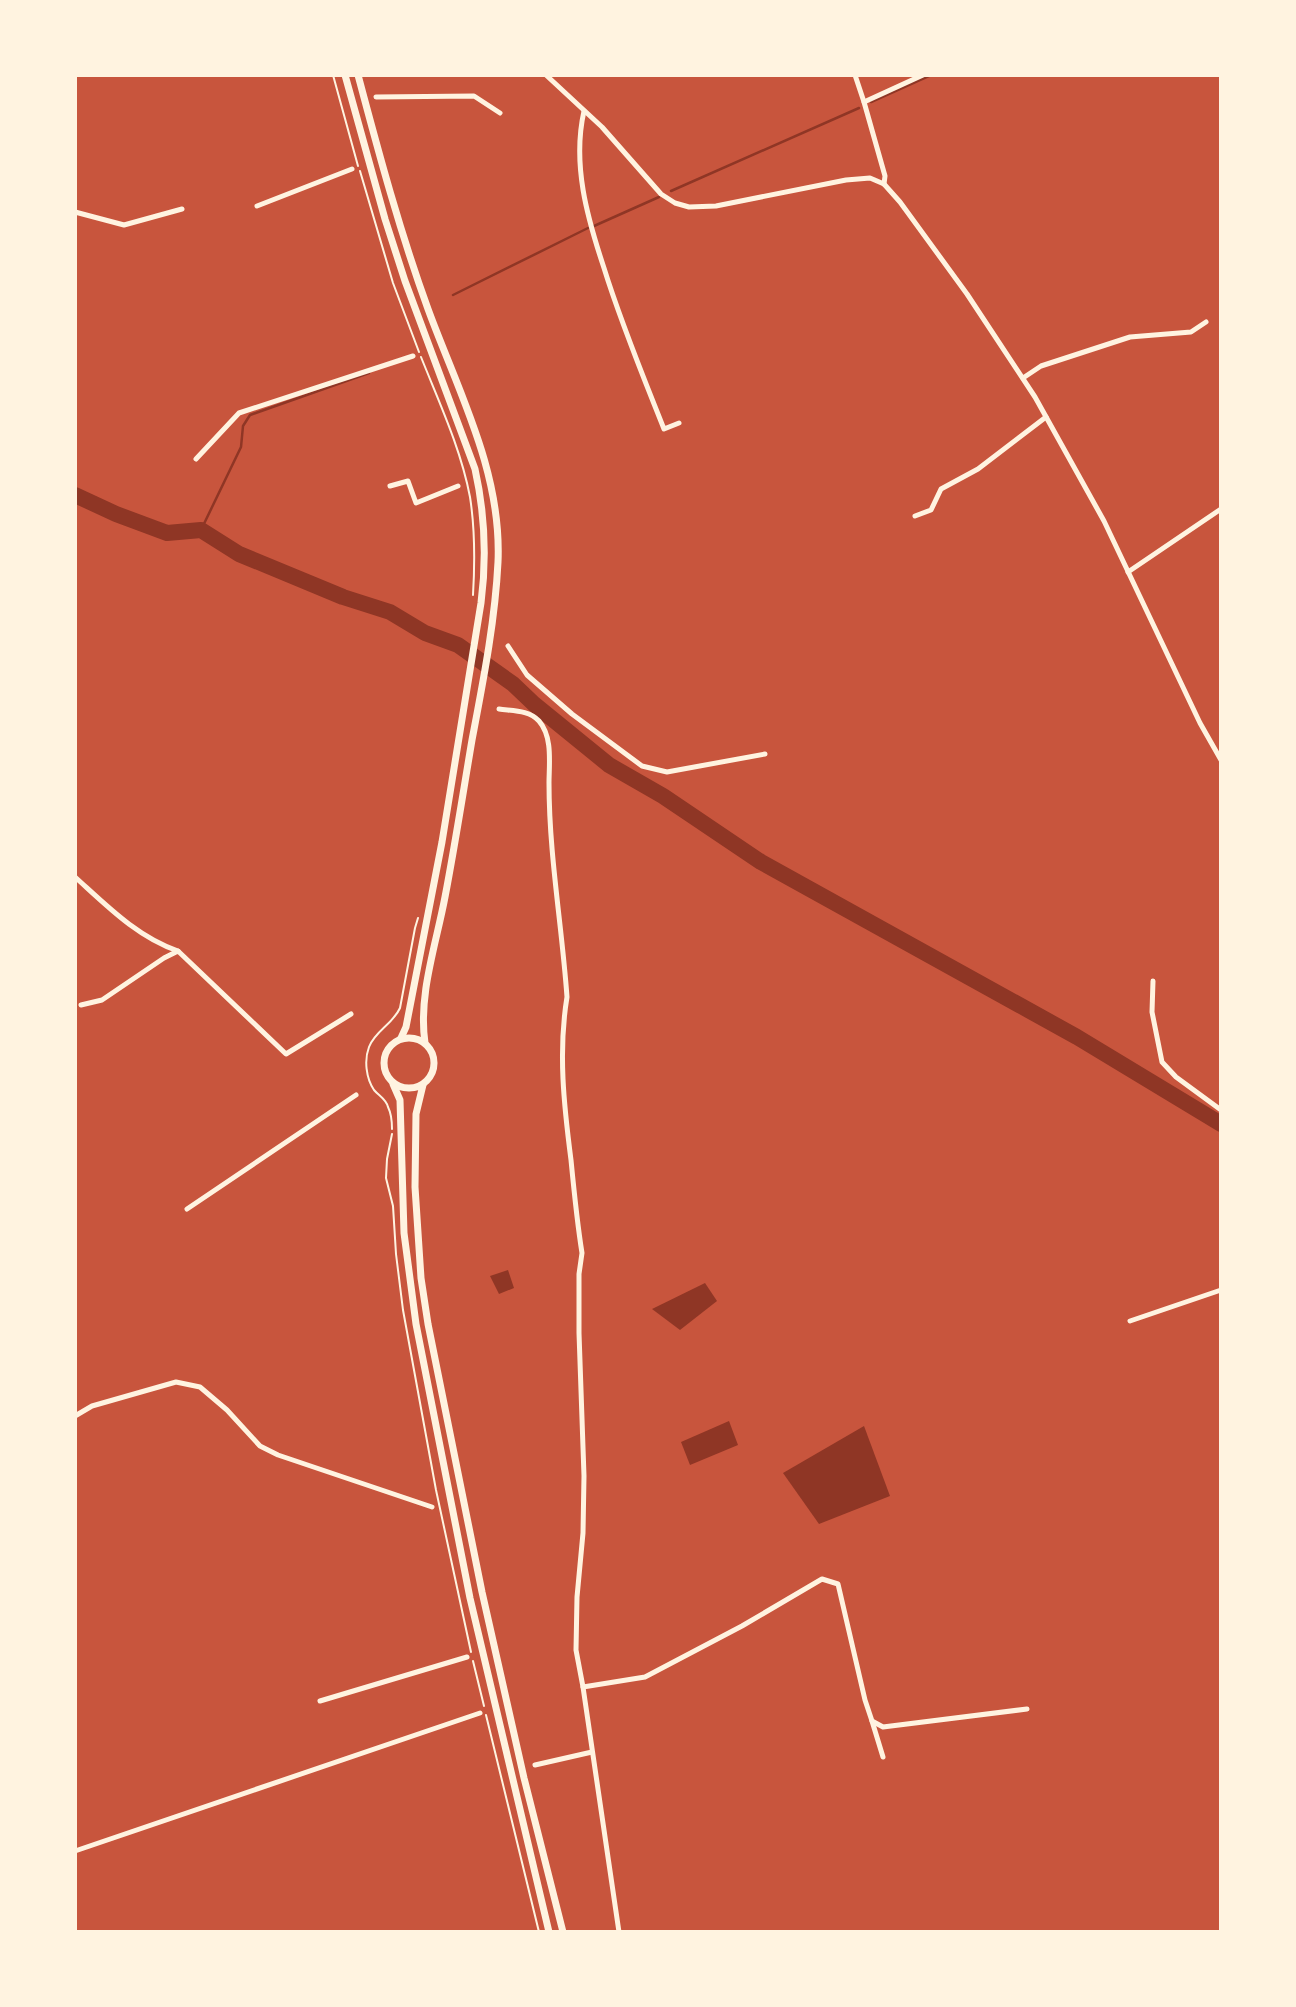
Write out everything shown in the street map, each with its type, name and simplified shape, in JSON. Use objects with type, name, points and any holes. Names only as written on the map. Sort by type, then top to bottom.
[{"type":"main road","points":[[345,75],[385,219],[405,281],[475,469],[481,497],[486,543],[485,572],[442,842],[405,1027],[401,1038],[388,1048],[383,1069],[400,1100],[404,1233],[420,1349],[470,1598],[549,1932]]},
{"type":"main road","points":[[358,75],[402,232],[428,310],[488,468],[498,535],[492,620],[480,698],[424,1006],[425,1043]]},
{"type":"main road","points":[[401,1038],[425,1043],[431,1050],[434,1066],[423,1085],[416,1114],[415,1186],[421,1278],[482,1592],[524,1779],[563,1932]]},
{"type":"main road","points":[[393,1083],[401,1088],[423,1085]]},
{"type":"street","points":[[546,75],[602,128],[662,194],[675,203],[689,207],[716,206],[846,180],[870,178],[884,184],[967,294],[1046,417],[1104,521],[1200,723],[1221,759]]},
{"type":"street","points":[[855,75],[885,176],[884,184]]},
{"type":"street","points":[[864,102],[923,75]]},
{"type":"street","points":[[376,97],[474,96],[500,113]]},
{"type":"street","points":[[584,111],[579,131],[580,180],[591,229],[615,304],[664,429],[679,423]]},
{"type":"street","points":[[257,206],[352,169]]},
{"type":"street","points":[[75,212],[124,225],[182,209]]},
{"type":"street","points":[[1023,378],[1041,366],[1130,337],[1191,332],[1206,323]]},
{"type":"street","points":[[196,459],[239,413],[413,356]]},
{"type":"street","points":[[915,516],[930,510],[941,489],[978,469],[1046,417]]},
{"type":"street","points":[[390,486],[408,481],[416,503],[458,486]]},
{"type":"street","points":[[1128,572],[1221,509]]},
{"type":"street","points":[[508,646],[527,675],[572,715],[642,766],[667,772],[765,754]]},
{"type":"street","points":[[499,709],[528,712],[540,721],[547,735],[549,753],[550,829],[568,997],[562,1058],[564,1111],[582,1253],[579,1274],[579,1333],[584,1476],[576,1650],[619,1932]]},
{"type":"street","points":[[75,877],[119,917],[165,947],[178,951],[286,1054],[351,1014]]},
{"type":"street","points":[[81,1005],[102,1000],[178,951]]},
{"type":"street","points":[[1153,981],[1152,1012],[1161,1062],[1176,1077],[1221,1110]]},
{"type":"street","points":[[187,1209],[356,1094]]},
{"type":"street","points":[[1130,1321],[1221,1290]]},
{"type":"street","points":[[75,1416],[92,1406],[176,1382],[200,1387],[227,1410],[260,1446],[278,1455],[432,1507]]},
{"type":"street","points":[[583,1687],[645,1677],[742,1626],[822,1578],[838,1584],[865,1700],[883,1757]]},
{"type":"street","points":[[320,1701],[467,1657]]},
{"type":"street","points":[[872,1721],[883,1727],[1027,1709]]},
{"type":"street","points":[[75,1851],[480,1713]]},
{"type":"street","points":[[535,1765],[592,1752]]},
{"type":"path","points":[[333,75],[393,283],[464,472],[473,530],[475,566],[472,606]]},
{"type":"path","points":[[420,913],[400,1008],[369,1045],[366,1056],[367,1072],[374,1090],[388,1105],[392,1122],[386,1178],[393,1206],[403,1310],[436,1490],[468,1642],[539,1932]]},
{"type":"shaded area","points":[[508,1270],[514,1288],[499,1294],[490,1276]]},
{"type":"shaded area","points":[[705,1283],[717,1301],[680,1330],[652,1309]]},
{"type":"shaded area","points":[[729,1421],[738,1445],[690,1465],[681,1442]]},
{"type":"shaded area","points":[[864,1426],[890,1496],[819,1524],[783,1473]]},
{"type":"waterway","points":[[871,102],[931,75]]},
{"type":"waterway","points":[[671,191],[859,108]]},
{"type":"waterway","points":[[594,226],[659,197]]},
{"type":"waterway","points":[[453,295],[588,228]]},
{"type":"waterway","points":[[201,530],[241,447],[243,426],[250,415],[369,373]]},
{"type":"waterway","points":[[75,495],[167,533],[201,530],[239,554],[343,597],[390,612],[425,633],[458,645],[513,684],[609,765],[663,796],[761,862],[1077,1037],[1221,1124]]}]
